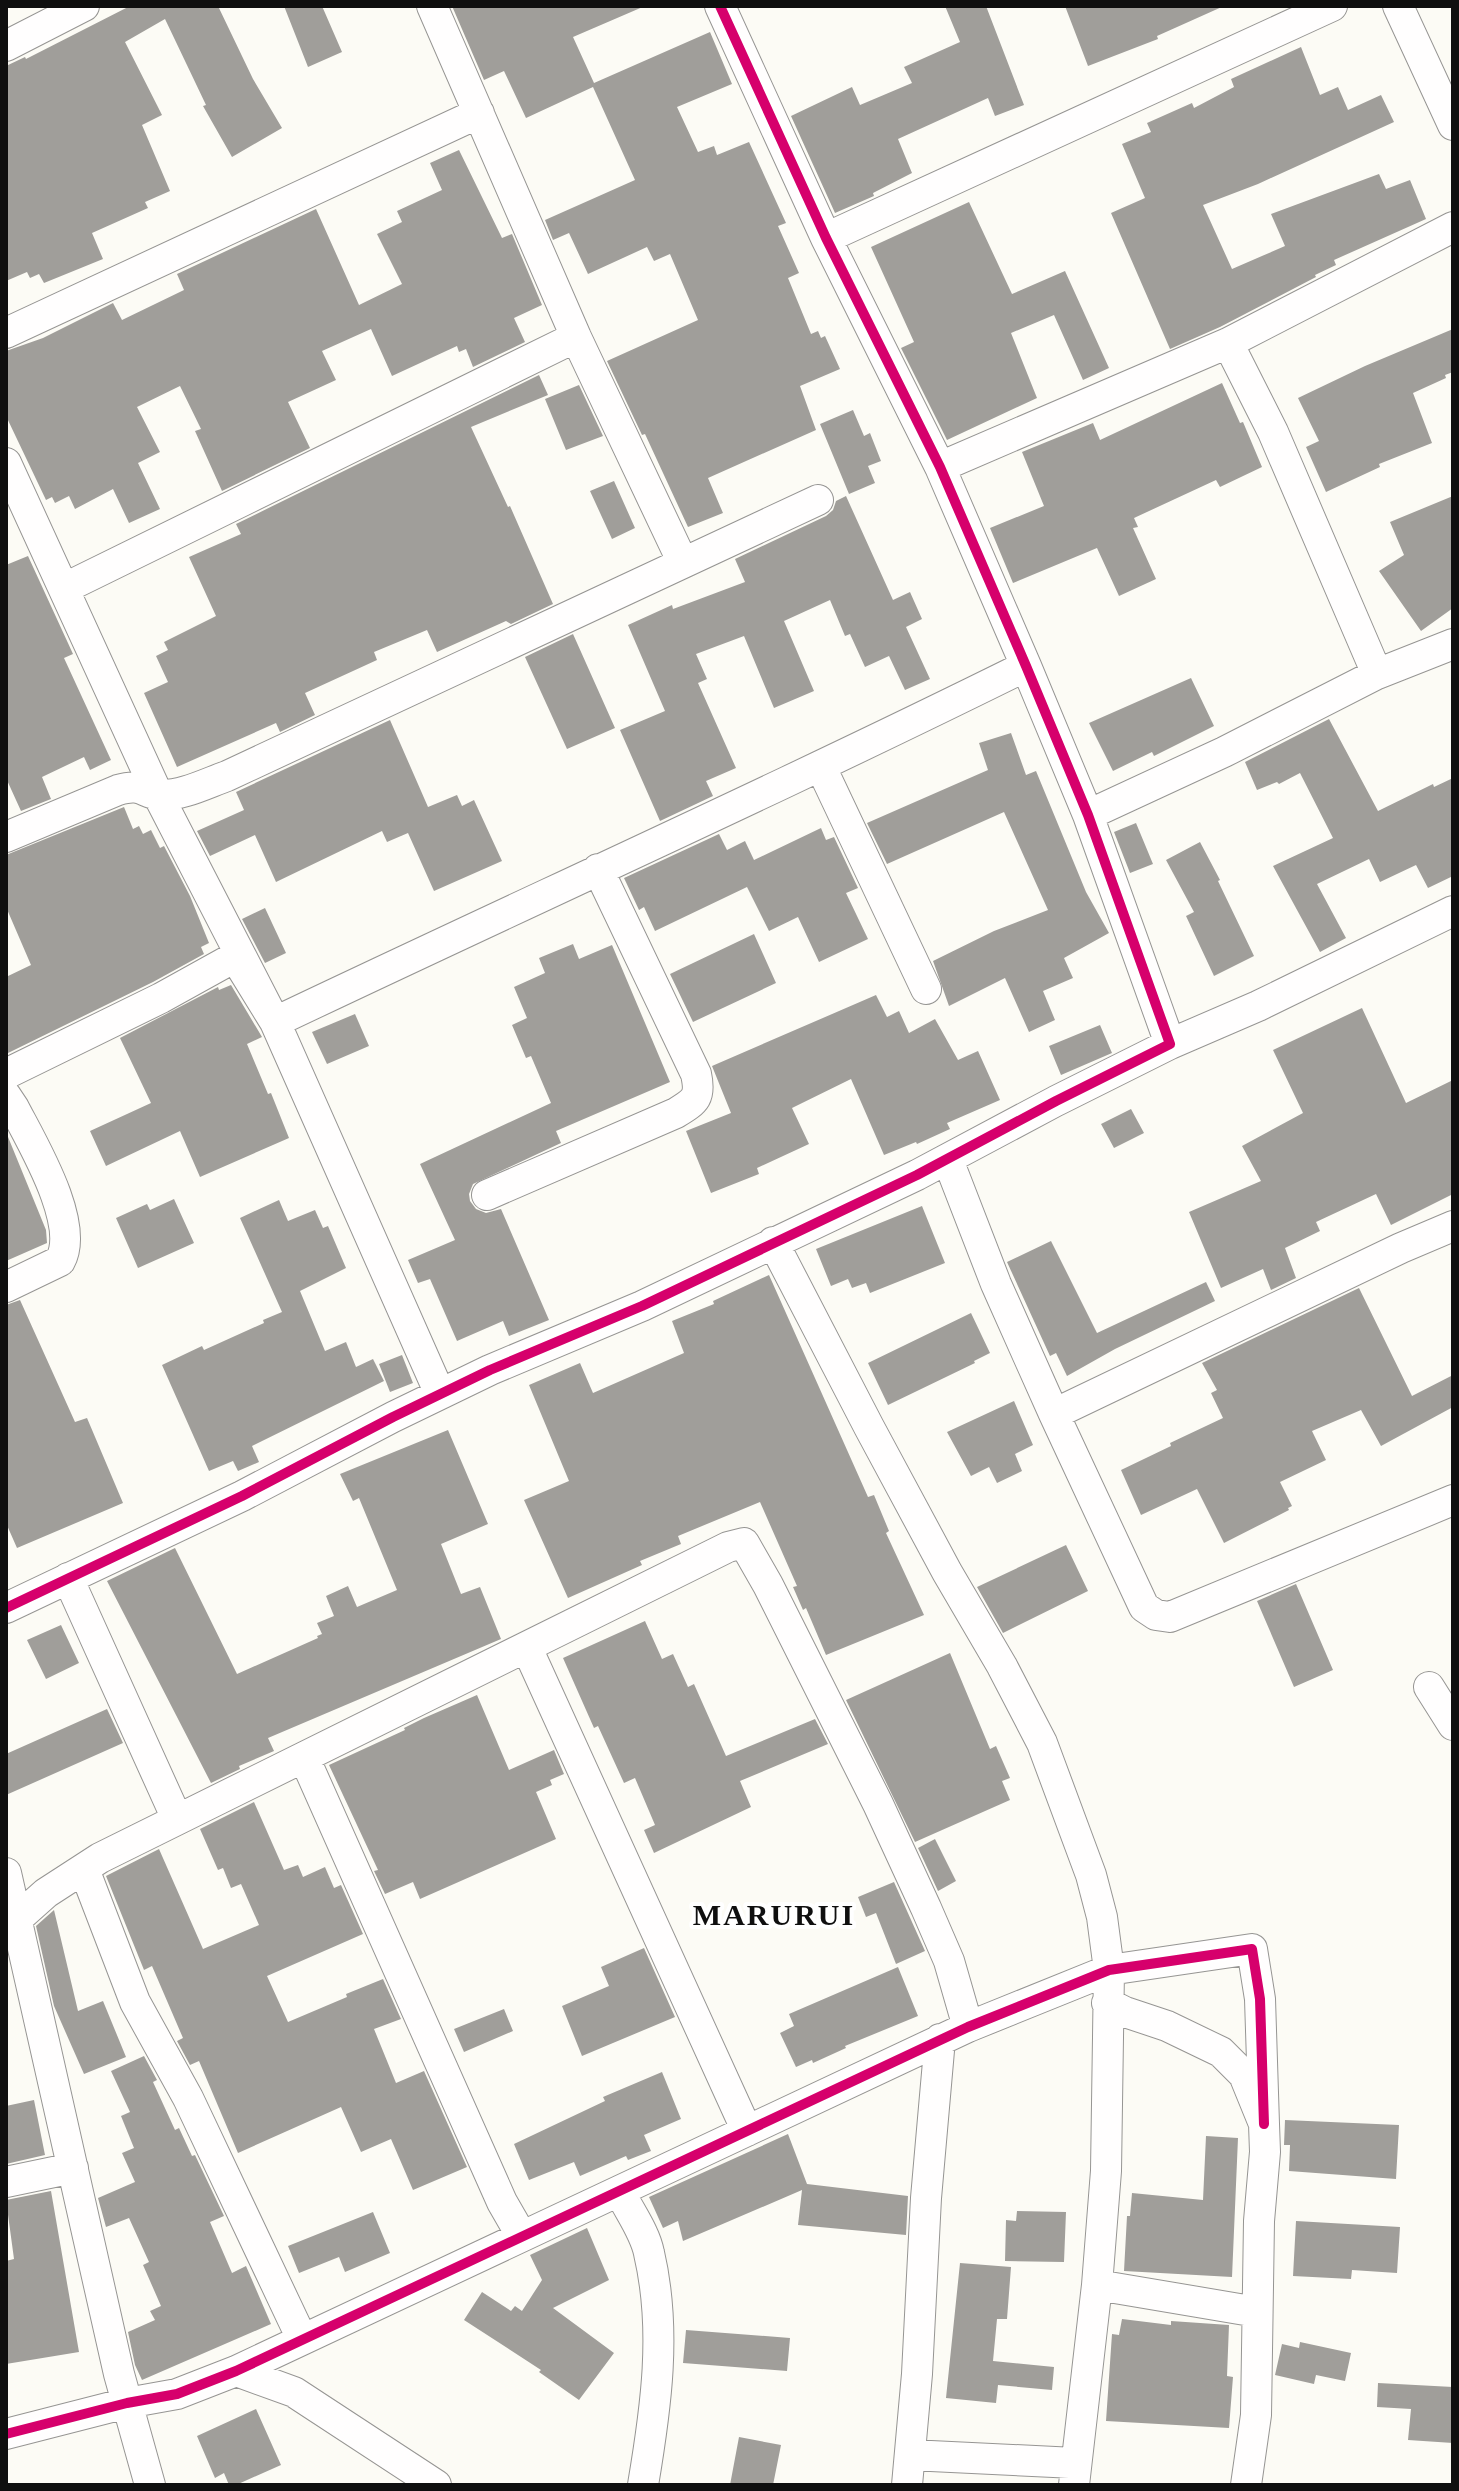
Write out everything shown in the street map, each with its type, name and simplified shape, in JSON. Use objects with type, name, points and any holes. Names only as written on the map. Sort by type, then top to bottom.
[{"type":"street","points":[[6,46],[84,6]]},
{"type":"street","points":[[432,6],[576,337],[683,563]]},
{"type":"street","points":[[720,6],[826,238],[940,467],[1088,815],[1170,1044]]},
{"type":"street","points":[[826,238],[1332,6]]},
{"type":"street","points":[[1398,6],[1453,125]]},
{"type":"street","points":[[6,333],[479,113]]},
{"type":"street","points":[[940,467],[1228,343],[1453,227]]},
{"type":"street","points":[[65,588],[576,337]]},
{"type":"street","points":[[1228,343],[1273,432],[1377,674]]},
{"type":"street","points":[[6,463],[158,795],[275,1022],[440,1394]]},
{"type":"street","points":[[6,837],[131,786],[158,795],[185,791],[227,776],[818,500]]},
{"type":"street","points":[[1088,815],[1224,752],[1377,674],[1453,644]]},
{"type":"street","points":[[275,1022],[821,767],[1026,666]]},
{"type":"street","points":[[821,767],[926,989]]},
{"type":"street","points":[[487,1195],[676,1113],[695,1100],[700,1090],[696,1074],[598,869]]},
{"type":"street","points":[[6,1608],[242,1496],[490,1370],[642,1306],[948,1160],[1170,1044],[1270,1000],[1453,911]]},
{"type":"street","points":[[6,1074],[161,998],[235,957],[275,1022]]},
{"type":"street","points":[[6,1096],[53,1191],[63,1218],[67,1243],[60,1261],[6,1287]]},
{"type":"street","points":[[948,1160],[996,1284],[1144,1607],[1156,1615],[1170,1617],[1453,1500]]},
{"type":"street","points":[[1054,1414],[1453,1226]]},
{"type":"street","points":[[773,1242],[869,1427],[1042,1743],[1091,1875],[1102,1917],[1109,1970],[1106,2171],[1097,2285],[1075,2474],[908,2470],[940,2039]]},
{"type":"street","points":[[12,1920],[84,1869],[177,1819],[728,1547],[744,1543],[878,1804],[949,1961],[968,2027]]},
{"type":"street","points":[[68,1578],[177,1819]]},
{"type":"street","points":[[527,1648],[747,2131]]},
{"type":"street","points":[[1429,1687],[1453,1725]]},
{"type":"street","points":[[304,1757],[502,2202],[521,2235]]},
{"type":"street","points":[[84,1869],[135,2002],[188,2098],[302,2339]]},
{"type":"street","points":[[6,1873],[12,1920],[127,2403],[150,2485]]},
{"type":"street","points":[[6,2434],[127,2403],[177,2394],[236,2371],[940,2039],[1109,1970],[1252,1949],[1260,1999],[1265,2152],[1259,2221],[1256,2415],[1246,2485]]},
{"type":"street","points":[[1107,2003],[1167,2026],[1221,2052],[1244,2075],[1264,2124]]},
{"type":"street","points":[[6,2182],[73,2168]]},
{"type":"street","points":[[620,2192],[649,2250],[659,2331],[654,2418],[643,2485]]},
{"type":"street","points":[[1097,2285],[1257,2312]]},
{"type":"street","points":[[236,2371],[294,2392],[436,2485]]},
{"type":"building","points":[[130,6],[218,6],[253,79],[282,128],[232,157],[203,106],[206,105],[165,19],[125,42],[162,115],[142,125],[170,191],[145,202],[148,208],[92,233],[103,259],[44,283],[39,274],[30,278],[27,272],[6,281],[6,66],[26,59]]},
{"type":"building","points":[[284,6],[322,6],[342,52],[308,67]]},
{"type":"building","points":[[452,6],[645,6],[573,37],[594,83],[710,32],[732,84],[677,107],[698,152],[714,146],[717,155],[749,142],[786,223],[778,226],[799,273],[788,278],[811,334],[818,331],[821,338],[825,336],[840,369],[800,386],[816,430],[708,478],[723,513],[688,527],[607,361],[698,320],[670,254],[654,261],[647,247],[588,274],[569,233],[553,240],[545,220],[635,180],[593,87],[526,118],[504,71],[484,80]]},
{"type":"building","points":[[945,6],[986,6],[1024,105],[995,116],[988,98],[898,139],[912,173],[873,193],[874,196],[835,213],[791,116],[852,87],[860,105],[912,83],[904,67],[960,42]]},
{"type":"building","points":[[1065,6],[1224,6],[1157,36],[1158,39],[1088,66]]},
{"type":"building","points":[[1301,47],[1320,95],[1338,87],[1348,110],[1381,95],[1394,122],[1258,184],[1203,205],[1232,269],[1285,246],[1271,214],[1379,174],[1386,189],[1410,180],[1426,219],[1334,260],[1336,265],[1316,277],[1170,349],[1111,213],[1145,198],[1122,144],[1151,132],[1147,123],[1192,103],[1194,108],[1234,87],[1231,79]]},
{"type":"building","points":[[459,150],[502,238],[512,234],[542,305],[514,318],[525,342],[473,367],[466,349],[459,352],[457,346],[392,376],[371,329],[322,351],[336,380],[288,402],[310,448],[222,491],[195,431],[201,429],[180,386],[137,407],[160,452],[138,463],[160,509],[129,523],[113,489],[75,509],[69,496],[55,503],[52,497],[46,500],[6,416],[6,351],[43,338],[113,303],[122,320],[184,290],[177,274],[316,209],[359,305],[402,284],[377,234],[402,222],[397,211],[442,190],[430,163]]},
{"type":"building","points":[[969,202],[1012,294],[1065,271],[1109,368],[1083,380],[1054,315],[1011,333],[1037,398],[947,440],[901,348],[914,342],[871,247]]},
{"type":"building","points":[[1453,329],[1453,372],[1413,393],[1432,443],[1379,464],[1380,467],[1326,492],[1306,447],[1319,441],[1298,398]]},
{"type":"building","points":[[539,375],[548,395],[471,427],[553,604],[511,624],[506,621],[437,652],[427,630],[374,652],[377,660],[305,693],[315,715],[280,732],[276,723],[177,767],[144,693],[168,682],[156,656],[168,650],[164,642],[216,616],[189,557],[241,534],[236,524]]},
{"type":"building","points":[[1222,383],[1262,467],[1220,487],[1216,480],[1134,518],[1138,527],[1133,528],[1156,579],[1119,596],[1097,548],[1013,583],[990,528],[1044,506],[1022,452],[1093,423],[1100,440]]},
{"type":"building","points":[[579,385],[603,436],[566,450],[545,399]]},
{"type":"building","points":[[853,410],[864,436],[870,433],[881,461],[868,466],[875,483],[849,494],[820,424]]},
{"type":"building","points":[[614,481],[635,528],[612,539],[590,491]]},
{"type":"building","points":[[846,496],[893,600],[910,592],[922,619],[906,627],[930,679],[905,690],[889,656],[865,667],[850,634],[845,636],[830,600],[784,621],[814,691],[774,708],[744,636],[696,654],[707,679],[698,683],[736,768],[706,781],[713,796],[660,821],[620,730],[665,711],[628,625],[672,605],[673,609],[745,582],[735,559],[826,516],[833,510],[836,501]]},
{"type":"building","points":[[1453,496],[1453,608],[1421,631],[1379,571],[1404,555],[1390,522]]},
{"type":"building","points":[[28,556],[73,654],[64,658],[111,760],[90,770],[84,757],[42,777],[51,799],[21,811],[6,778],[6,565]]},
{"type":"building","points":[[573,634],[615,728],[567,749],[525,657]]},
{"type":"building","points":[[1191,678],[1214,726],[1154,756],[1152,752],[1113,771],[1089,723]]},
{"type":"building","points":[[1329,719],[1378,811],[1433,784],[1434,787],[1453,778],[1453,876],[1428,888],[1416,865],[1380,882],[1369,859],[1317,884],[1346,938],[1320,952],[1273,866],[1333,838],[1300,773],[1279,784],[1277,782],[1257,790],[1245,762]]},
{"type":"building","points":[[390,720],[428,807],[457,795],[462,806],[474,800],[502,861],[434,891],[408,833],[387,842],[382,831],[276,882],[255,835],[210,856],[197,831],[244,810],[236,792]]},
{"type":"building","points":[[1011,733],[1026,775],[1036,771],[1086,892],[1109,933],[1064,958],[1073,978],[1043,991],[1055,1020],[1029,1032],[1005,978],[949,1006],[933,961],[994,931],[1048,910],[1004,812],[887,864],[867,823],[988,770],[979,743]]},
{"type":"building","points":[[124,807],[133,829],[139,826],[143,834],[151,830],[160,848],[164,846],[190,896],[209,943],[201,947],[204,954],[6,1054],[6,977],[31,965],[6,907],[6,855]]},
{"type":"building","points":[[1136,823],[1153,864],[1130,873],[1114,832]]},
{"type":"building","points":[[821,828],[826,840],[834,837],[858,888],[846,893],[868,939],[819,962],[798,917],[769,931],[747,887],[655,931],[644,907],[639,910],[624,878],[719,834],[727,850],[745,841],[754,860]]},
{"type":"building","points":[[1200,842],[1254,956],[1214,976],[1186,916],[1194,912],[1166,860]]},
{"type":"building","points":[[265,908],[286,953],[265,963],[242,919]]},
{"type":"building","points":[[754,934],[776,983],[693,1022],[670,974]]},
{"type":"building","points":[[573,944],[579,959],[612,945],[670,1082],[556,1131],[561,1143],[473,1184],[469,1194],[476,1209],[486,1213],[501,1209],[549,1320],[509,1336],[503,1321],[457,1341],[430,1279],[418,1283],[408,1260],[455,1240],[420,1164],[551,1103],[531,1056],[526,1058],[512,1025],[527,1018],[514,987],[545,973],[539,958]]},
{"type":"building","points":[[231,985],[262,1037],[247,1044],[289,1138],[200,1177],[180,1131],[106,1166],[90,1131],[151,1103],[120,1038],[218,987],[219,990]]},
{"type":"building","points":[[876,995],[887,1017],[899,1011],[909,1033],[935,1019],[958,1060],[978,1051],[1000,1100],[947,1123],[950,1129],[884,1155],[851,1079],[792,1108],[809,1144],[757,1168],[759,1174],[711,1193],[686,1131],[731,1113],[712,1066]]},
{"type":"building","points":[[1362,1008],[1406,1103],[1453,1080],[1453,1194],[1391,1225],[1376,1194],[1316,1222],[1320,1231],[1285,1248],[1296,1278],[1271,1290],[1263,1269],[1221,1288],[1189,1212],[1261,1181],[1242,1146],[1303,1113],[1273,1050]]},
{"type":"building","points":[[355,1014],[369,1046],[327,1064],[312,1032]]},
{"type":"building","points":[[1100,1025],[1112,1053],[1061,1075],[1049,1046]]},
{"type":"building","points":[[1131,1109],[1144,1133],[1114,1148],[1101,1124]]},
{"type":"building","points":[[6,1132],[46,1230],[47,1243],[6,1261]]},
{"type":"building","points":[[174,1199],[194,1243],[138,1268],[116,1218],[147,1204],[150,1210]]},
{"type":"building","points":[[279,1200],[288,1221],[315,1210],[323,1228],[328,1226],[346,1268],[300,1291],[325,1351],[346,1342],[356,1367],[373,1359],[384,1381],[252,1446],[259,1462],[238,1471],[233,1461],[209,1471],[162,1365],[202,1346],[204,1350],[282,1312],[240,1218]]},
{"type":"building","points":[[922,1206],[945,1263],[870,1293],[866,1283],[852,1288],[848,1279],[831,1286],[816,1249]]},
{"type":"building","points":[[1051,1241],[1097,1333],[1206,1282],[1215,1301],[1067,1376],[1056,1353],[1050,1356],[1007,1262]]},
{"type":"building","points":[[769,1275],[868,1497],[874,1495],[889,1531],[886,1533],[924,1615],[826,1655],[806,1608],[803,1610],[793,1587],[797,1586],[760,1502],[678,1536],[681,1544],[568,1598],[524,1500],[569,1481],[529,1385],[580,1363],[593,1393],[684,1353],[672,1321],[714,1304],[713,1301]]},
{"type":"building","points":[[1359,1288],[1412,1396],[1453,1375],[1453,1407],[1381,1446],[1361,1410],[1312,1431],[1326,1460],[1280,1482],[1292,1506],[1289,1510],[1224,1543],[1197,1489],[1141,1515],[1121,1470],[1223,1418],[1211,1393],[1217,1390],[1202,1363]]},
{"type":"building","points":[[20,1300],[75,1422],[87,1418],[123,1503],[17,1548],[6,1523],[6,1305]]},
{"type":"building","points":[[971,1313],[990,1353],[888,1405],[868,1363]]},
{"type":"building","points":[[402,1355],[413,1383],[390,1392],[379,1364]]},
{"type":"building","points":[[1014,1401],[1033,1445],[1015,1454],[1022,1471],[997,1483],[989,1467],[971,1476],[947,1432]]},
{"type":"building","points":[[448,1430],[488,1524],[441,1544],[461,1594],[480,1587],[501,1639],[268,1738],[274,1751],[239,1766],[240,1769],[211,1783],[107,1581],[175,1548],[237,1674],[318,1638],[322,1634],[317,1623],[334,1616],[326,1596],[348,1586],[357,1607],[397,1590],[359,1498],[353,1501],[340,1474]]},
{"type":"building","points":[[1066,1545],[1088,1591],[1003,1633],[977,1587]]},
{"type":"building","points":[[1296,1584],[1333,1670],[1294,1687],[1257,1601]]},
{"type":"building","points":[[645,1621],[662,1659],[673,1654],[688,1687],[694,1684],[726,1756],[815,1719],[828,1744],[740,1781],[751,1807],[654,1853],[644,1830],[655,1825],[635,1778],[624,1783],[598,1726],[594,1728],[563,1658]]},
{"type":"building","points":[[61,1625],[79,1663],[46,1679],[27,1640]]},
{"type":"building","points":[[950,1653],[990,1749],[996,1746],[1010,1778],[1002,1781],[1010,1800],[915,1842],[846,1700]]},
{"type":"building","points":[[477,1695],[509,1770],[554,1750],[564,1774],[550,1780],[552,1785],[536,1792],[556,1839],[420,1899],[413,1882],[385,1894],[374,1871],[378,1870],[329,1765]]},
{"type":"building","points":[[107,1709],[123,1743],[6,1795],[6,1754]]},
{"type":"building","points":[[254,1802],[284,1870],[298,1865],[303,1877],[325,1867],[334,1888],[341,1885],[363,1934],[267,1976],[288,2022],[383,1979],[401,2019],[374,2029],[396,2083],[424,2071],[467,2167],[413,2190],[391,2139],[361,2152],[341,2107],[238,2153],[199,2061],[190,2065],[177,2041],[183,2038],[152,1966],[144,1970],[106,1876],[159,1849],[203,1949],[259,1925],[241,1884],[231,1888],[223,1868],[218,1870],[200,1829]]},
{"type":"building","points":[[935,1839],[956,1881],[938,1891],[918,1848]]},
{"type":"building","points":[[894,1882],[925,1951],[896,1964],[876,1913],[866,1917],[858,1897]]},
{"type":"building","points":[[54,1910],[78,2011],[103,2001],[126,2057],[84,2074],[54,2006],[36,1926]]},
{"type":"building","points":[[644,1948],[675,2017],[582,2056],[562,2006],[609,1986],[601,1967]]},
{"type":"building","points":[[898,1967],[918,2016],[845,2046],[813,2063],[812,2060],[796,2067],[780,2033],[794,2026],[789,2014]]},
{"type":"building","points":[[504,2009],[513,2031],[464,2052],[454,2029]]},
{"type":"building","points":[[144,2056],[157,2080],[153,2082],[175,2130],[179,2128],[192,2156],[195,2155],[224,2216],[210,2222],[232,2273],[246,2266],[271,2324],[142,2380],[135,2365],[128,2332],[155,2320],[150,2311],[161,2306],[143,2265],[149,2262],[129,2218],[106,2227],[98,2198],[135,2182],[122,2153],[134,2148],[121,2116],[130,2112],[111,2071]]},
{"type":"building","points":[[662,2072],[681,2119],[644,2135],[651,2151],[628,2160],[626,2156],[580,2176],[574,2162],[529,2180],[514,2144],[605,2101],[603,2097]]},
{"type":"building","points":[[34,2100],[45,2155],[6,2164],[6,2106]]},
{"type":"building","points":[[1285,2120],[1399,2125],[1396,2179],[1289,2171],[1290,2145],[1284,2145]]},
{"type":"building","points":[[788,2134],[807,2184],[908,2196],[906,2235],[798,2225],[802,2190],[683,2241],[678,2221],[663,2228],[649,2197]]},
{"type":"building","points":[[1206,2136],[1238,2138],[1232,2277],[1124,2271],[1127,2216],[1130,2216],[1132,2193],[1203,2200]]},
{"type":"building","points":[[51,2191],[79,2352],[6,2364],[6,2261],[14,2259],[6,2200]]},
{"type":"building","points":[[1017,2211],[1066,2212],[1064,2262],[1005,2261],[1006,2220],[1016,2221]]},
{"type":"building","points":[[373,2212],[390,2253],[345,2272],[339,2257],[299,2273],[288,2246]]},
{"type":"building","points":[[1296,2221],[1400,2227],[1397,2273],[1352,2270],[1351,2279],[1293,2276]]},
{"type":"building","points":[[587,2228],[609,2280],[553,2308],[614,2353],[579,2400],[539,2372],[541,2370],[464,2320],[482,2292],[511,2311],[515,2306],[522,2311],[542,2280],[530,2255]]},
{"type":"building","points":[[960,2263],[1011,2267],[1007,2319],[997,2319],[993,2361],[1054,2367],[1052,2390],[998,2385],[996,2403],[946,2398]]},
{"type":"building","points":[[1122,2319],[1171,2325],[1171,2321],[1229,2325],[1227,2376],[1233,2377],[1229,2428],[1106,2421],[1112,2334],[1119,2335]]},
{"type":"building","points":[[686,2330],[790,2338],[787,2371],[683,2363]]},
{"type":"building","points":[[1300,2342],[1351,2353],[1345,2381],[1316,2375],[1314,2384],[1275,2375],[1282,2344],[1299,2348]]},
{"type":"building","points":[[1378,2383],[1453,2387],[1453,2443],[1408,2440],[1411,2409],[1377,2407]]},
{"type":"building","points":[[256,2409],[281,2465],[236,2485],[229,2485],[224,2473],[215,2478],[197,2436]]},
{"type":"building","points":[[739,2437],[781,2445],[773,2485],[730,2485]]},
{"type":"cycle path","points":[[6,1608],[242,1496],[490,1370],[642,1306],[917,1175],[1170,1044],[1088,815],[940,467],[826,238],[720,6]]},
{"type":"cycle path","points":[[6,2434],[127,2403],[177,2394],[236,2371],[968,2027],[1109,1970],[1252,1949],[1260,1999],[1264,2124]]},
{"type":"district","name":"MARURUI","points":[[774,1914]]}]
